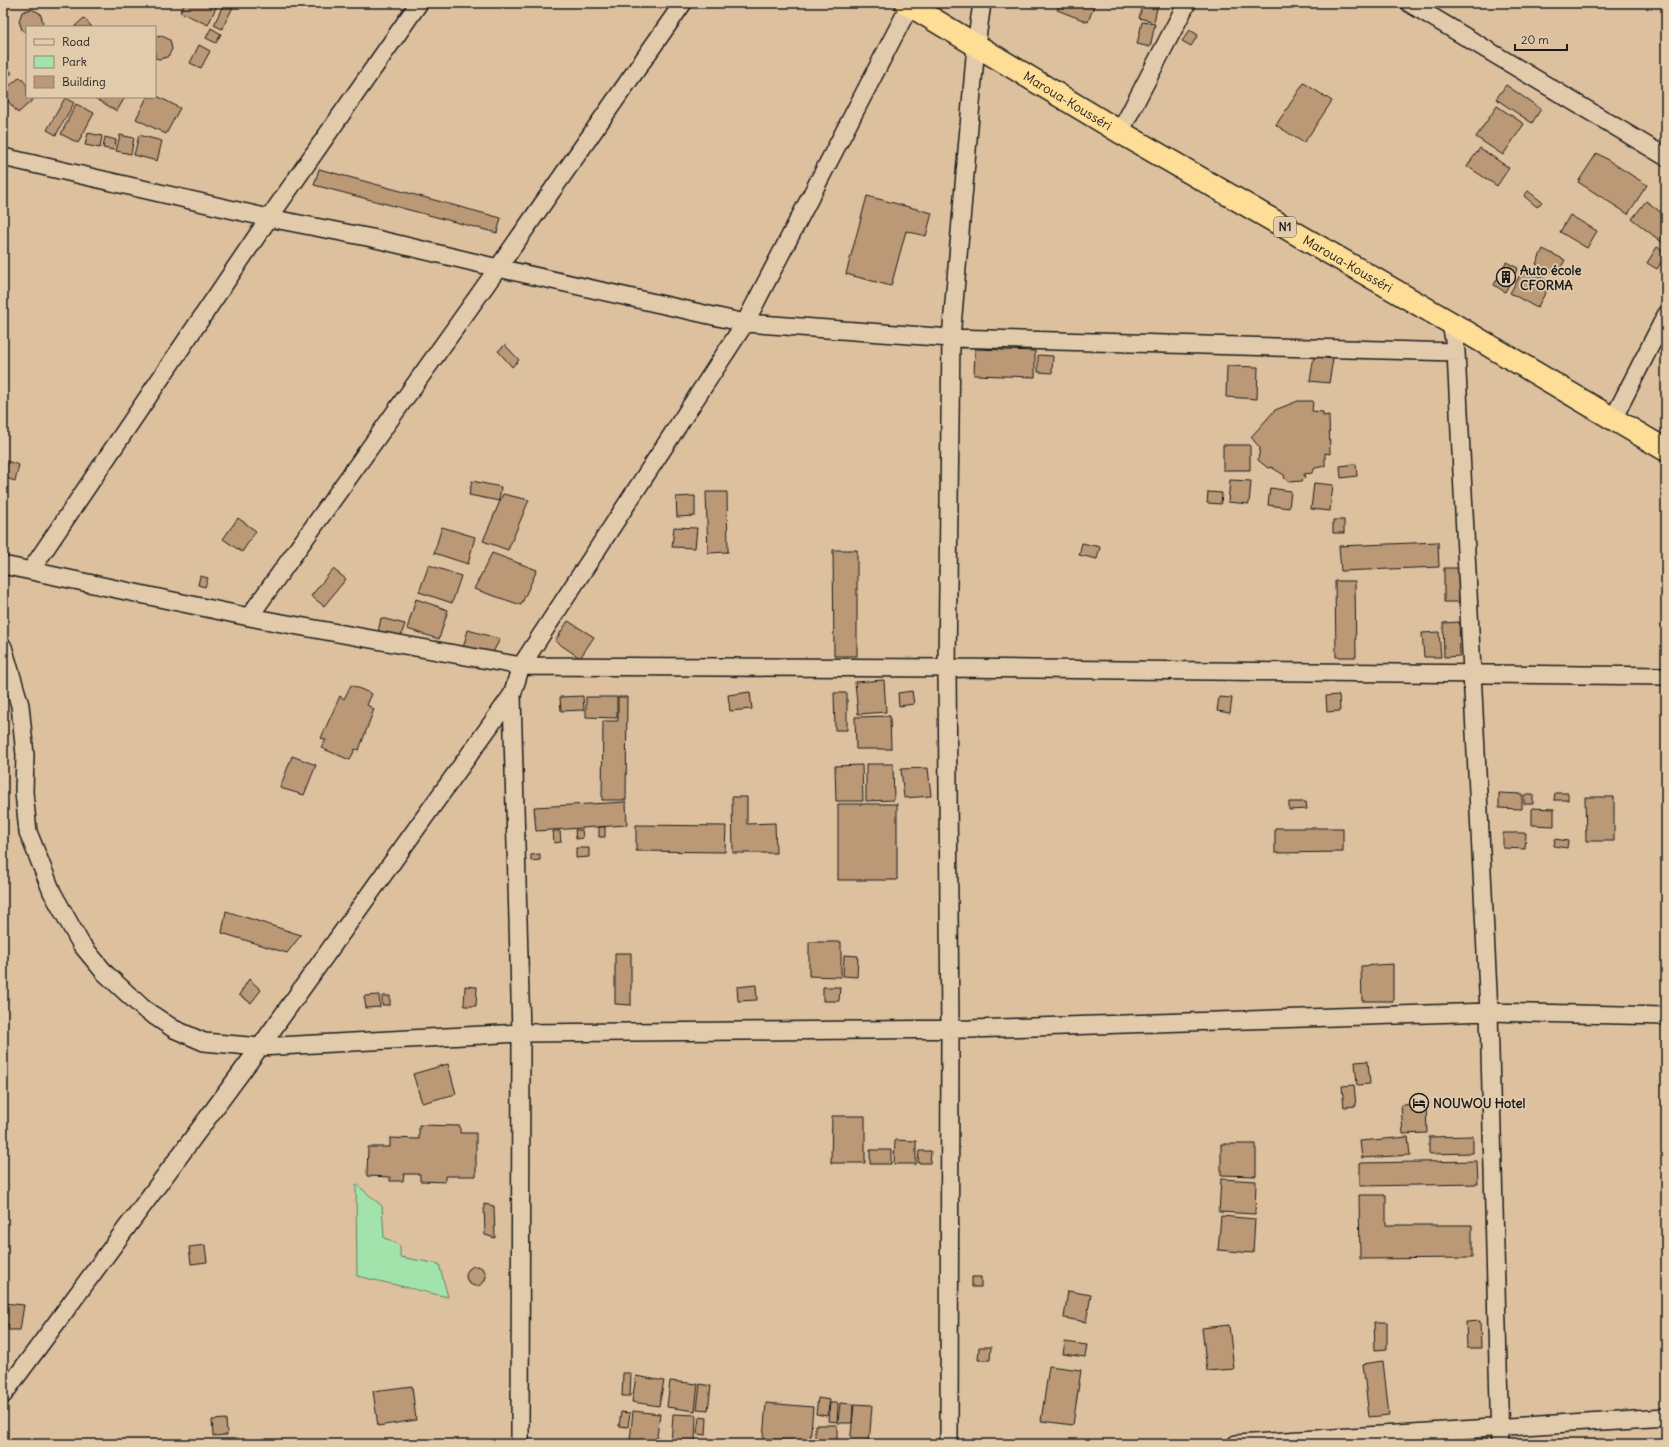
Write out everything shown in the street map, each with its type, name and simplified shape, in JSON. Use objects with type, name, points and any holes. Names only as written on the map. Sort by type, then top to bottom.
[{"type":"highway","name":"Maroua-Kousséri","points":[[908,4],[1120,132],[1451,323],[1666,450]]},
{"type":"street","points":[[30,570],[269,218],[419,3]]},
{"type":"street","points":[[249,617],[498,268],[683,3]]},
{"type":"street","points":[[949,1444],[950,1030],[947,668],[951,338],[976,45],[982,3]]},
{"type":"street","points":[[1120,132],[1187,3]]},
{"type":"street","points":[[1409,3],[1432,11],[1666,157]]},
{"type":"street","points":[[3,1395],[260,1047],[512,695],[521,666],[745,323],[908,4]]},
{"type":"street","points":[[3,157],[269,218],[372,238],[498,268],[745,323],[951,338],[1456,352]]},
{"type":"street","points":[[1613,419],[1666,315]]},
{"type":"street","points":[[1451,323],[1456,352],[1489,1012],[1500,1436]]},
{"type":"street","points":[[3,565],[249,617],[521,666],[947,668],[1666,676]]},
{"type":"street","points":[[3,647],[20,705],[25,755],[24,792],[28,832],[52,892],[81,944],[105,973],[144,1009],[174,1029],[204,1042],[260,1047],[521,1032],[950,1030],[1489,1012],[1666,1016]]},
{"type":"street","points":[[512,695],[521,1032],[520,1444]]},
{"type":"street","points":[[1236,1444],[1500,1436],[1666,1418]]},
{"type":"green space","points":[[356,1184],[382,1206],[384,1238],[400,1246],[400,1257],[439,1264],[448,1297],[357,1276]]},
{"type":"building","points":[[185,3],[218,3],[208,25],[180,12]]},
{"type":"building","points":[[224,3],[235,3],[222,29],[214,25]]},
{"type":"building","points":[[1060,3],[1095,3],[1088,22],[1057,10]]},
{"type":"building","points":[[1143,3],[1158,3],[1154,22],[1139,18]]},
{"type":"building","points":[[31,9],[40,13],[43,22],[41,26],[26,26],[26,32],[22,30],[19,21],[22,12]]},
{"type":"building","points":[[84,18],[91,26],[75,26]]},
{"type":"building","points":[[1142,22],[1155,24],[1150,47],[1137,44]]},
{"type":"building","points":[[211,28],[221,34],[216,43],[206,38]]},
{"type":"building","points":[[1190,30],[1198,35],[1191,46],[1182,41]]},
{"type":"building","points":[[162,36],[170,40],[172,49],[168,57],[156,58],[156,37]]},
{"type":"building","points":[[199,45],[210,51],[201,68],[190,63]]},
{"type":"building","points":[[3,63],[12,73],[3,80]]},
{"type":"building","points":[[20,77],[26,84],[26,98],[35,98],[18,113],[3,95],[3,91]]},
{"type":"building","points":[[1304,83],[1332,101],[1304,143],[1276,125]]},
{"type":"building","points":[[1506,85],[1541,109],[1532,123],[1496,99]]},
{"type":"building","points":[[156,96],[180,108],[166,134],[136,119],[146,98],[156,98]]},
{"type":"building","points":[[65,98],[74,103],[56,135],[47,130]]},
{"type":"building","points":[[95,98],[124,98],[117,111]]},
{"type":"building","points":[[76,104],[94,113],[78,143],[61,134]]},
{"type":"building","points":[[1497,106],[1524,124],[1503,155],[1476,137]]},
{"type":"building","points":[[88,133],[102,136],[100,148],[85,145]]},
{"type":"building","points":[[120,135],[134,138],[131,154],[116,151]]},
{"type":"building","points":[[139,135],[162,141],[157,161],[134,155]]},
{"type":"building","points":[[105,137],[116,140],[114,150],[103,148]]},
{"type":"building","points":[[1480,148],[1509,168],[1497,186],[1467,166]]},
{"type":"building","points":[[1597,153],[1647,185],[1628,214],[1578,182]]},
{"type":"building","points":[[319,169],[501,218],[497,233],[314,185]]},
{"type":"building","points":[[1528,191],[1542,202],[1537,207],[1524,196]]},
{"type":"building","points":[[867,196],[932,213],[926,236],[906,231],[891,286],[846,274]]},
{"type":"building","points":[[1646,201],[1666,216],[1666,239],[1663,243],[1632,219]]},
{"type":"building","points":[[1570,215],[1597,231],[1587,248],[1560,232]]},
{"type":"building","points":[[1657,247],[1666,252],[1666,254],[1657,269],[1647,263]]},
{"type":"building","points":[[1543,249],[1565,260],[1557,274],[1536,264]]},
{"type":"building","name":"Auto école CFORMA","points":[[1506,262],[1518,268],[1505,292],[1494,285]]},
{"type":"building","points":[[1524,268],[1551,283],[1537,308],[1510,293]]},
{"type":"building","points":[[505,345],[519,360],[512,367],[498,351]]},
{"type":"building","points":[[975,349],[1035,351],[1035,377],[974,375]]},
{"type":"building","points":[[1038,355],[1053,356],[1052,373],[1038,372]]},
{"type":"building","points":[[1314,356],[1333,359],[1329,383],[1310,381]]},
{"type":"building","points":[[1227,366],[1258,367],[1257,399],[1226,397]]},
{"type":"building","points":[[1298,401],[1313,401],[1312,411],[1323,412],[1323,416],[1329,415],[1330,454],[1325,453],[1325,466],[1315,468],[1312,473],[1304,474],[1305,478],[1302,481],[1289,482],[1285,479],[1284,475],[1271,467],[1268,468],[1258,460],[1260,448],[1251,437],[1275,410]]},
{"type":"building","points":[[1223,445],[1250,445],[1250,470],[1223,470]]},
{"type":"building","points":[[3,460],[19,465],[15,481],[3,477]]},
{"type":"building","points":[[1356,464],[1357,476],[1341,478],[1340,466]]},
{"type":"building","points":[[1230,480],[1251,481],[1249,504],[1228,502]]},
{"type":"building","points":[[472,481],[501,487],[499,501],[469,495]]},
{"type":"building","points":[[1314,483],[1333,485],[1330,511],[1311,509]]},
{"type":"building","points":[[1270,488],[1291,491],[1289,508],[1268,505]]},
{"type":"building","points":[[706,492],[727,492],[728,552],[708,553]]},
{"type":"building","points":[[1208,492],[1222,493],[1221,504],[1207,503]]},
{"type":"building","points":[[503,494],[529,500],[508,550],[483,541]]},
{"type":"building","points":[[695,496],[695,516],[677,517],[676,497]]},
{"type":"building","points":[[238,518],[256,531],[242,552],[223,539]]},
{"type":"building","points":[[1333,520],[1344,520],[1344,533],[1333,533]]},
{"type":"building","points":[[442,527],[475,537],[468,564],[434,553]]},
{"type":"building","points":[[674,527],[697,528],[695,548],[672,547]]},
{"type":"building","points":[[1438,542],[1439,567],[1341,571],[1339,546]]},
{"type":"building","points":[[1082,543],[1100,547],[1097,559],[1079,555]]},
{"type":"building","points":[[833,550],[857,550],[857,656],[834,656]]},
{"type":"building","points":[[492,553],[537,570],[521,605],[474,589]]},
{"type":"building","points":[[429,565],[461,576],[452,603],[419,592]]},
{"type":"building","points":[[1444,568],[1459,568],[1459,602],[1444,602]]},
{"type":"building","points":[[333,569],[346,579],[324,606],[311,596]]},
{"type":"building","points":[[200,576],[208,578],[205,587],[198,585]]},
{"type":"building","points":[[1335,581],[1355,581],[1356,657],[1336,657]]},
{"type":"building","points":[[416,599],[448,610],[439,639],[407,629]]},
{"type":"building","points":[[381,618],[405,624],[400,638],[378,632]]},
{"type":"building","points":[[568,621],[594,637],[580,658],[555,641]]},
{"type":"building","points":[[1459,622],[1460,656],[1444,657],[1443,623]]},
{"type":"building","points":[[468,630],[500,639],[492,654],[463,648]]},
{"type":"building","points":[[1439,632],[1441,657],[1424,657],[1422,633]]},
{"type":"building","points":[[884,680],[886,712],[858,714],[855,682]]},
{"type":"building","points":[[351,685],[372,694],[367,705],[374,709],[359,750],[355,749],[350,760],[321,748],[326,740],[321,738],[340,696],[344,699]]},
{"type":"building","points":[[912,691],[914,704],[899,706],[898,693]]},
{"type":"building","points":[[750,692],[752,709],[730,711],[728,695]]},
{"type":"building","points":[[834,693],[847,693],[847,730],[835,730]]},
{"type":"building","points":[[1339,695],[1340,711],[1327,712],[1326,696]]},
{"type":"building","points":[[583,696],[584,710],[561,711],[560,697]]},
{"type":"building","points":[[586,697],[617,697],[617,718],[586,717]]},
{"type":"building","points":[[618,697],[627,697],[626,800],[602,800],[603,721],[618,721]]},
{"type":"building","points":[[1219,697],[1232,698],[1230,713],[1217,711]]},
{"type":"building","points":[[890,716],[891,749],[856,749],[855,717]]},
{"type":"building","points":[[292,756],[316,765],[304,795],[280,788]]},
{"type":"building","points":[[866,764],[893,764],[894,800],[866,801]]},
{"type":"building","points":[[862,765],[863,801],[836,801],[835,766]]},
{"type":"building","points":[[928,768],[931,796],[904,798],[901,769]]},
{"type":"building","points":[[1499,793],[1522,794],[1522,809],[1499,808]]},
{"type":"building","points":[[1555,793],[1568,793],[1568,800],[1554,800]]},
{"type":"building","points":[[1524,795],[1533,795],[1533,804],[1524,804]]},
{"type":"building","points":[[732,797],[747,797],[747,824],[775,823],[776,853],[733,853]]},
{"type":"building","points":[[1585,797],[1614,797],[1614,841],[1586,841]]},
{"type":"building","points":[[626,802],[627,825],[536,831],[534,807]]},
{"type":"building","points":[[1289,802],[1306,802],[1307,809],[1289,810]]},
{"type":"building","points":[[838,804],[897,804],[897,880],[838,880]]},
{"type":"building","points":[[1532,808],[1554,809],[1554,826],[1532,825]]},
{"type":"building","points":[[636,825],[726,826],[725,852],[636,851]]},
{"type":"building","points":[[599,827],[605,827],[605,837],[599,837]]},
{"type":"building","points":[[1275,828],[1343,828],[1343,852],[1275,853]]},
{"type":"building","points":[[575,830],[582,830],[583,838],[576,839]]},
{"type":"building","points":[[553,831],[560,831],[561,842],[554,843]]},
{"type":"building","points":[[1503,833],[1526,833],[1525,849],[1503,848]]},
{"type":"building","points":[[1555,839],[1568,841],[1567,848],[1554,846]]},
{"type":"building","points":[[576,848],[589,848],[589,857],[576,858]]},
{"type":"building","points":[[540,854],[540,860],[531,861],[531,855]]},
{"type":"building","points":[[226,911],[301,935],[287,953],[222,933]]},
{"type":"building","points":[[809,942],[841,942],[841,977],[809,976]]},
{"type":"building","points":[[615,953],[631,953],[631,1005],[615,1004]]},
{"type":"building","points":[[844,955],[858,956],[857,977],[843,976]]},
{"type":"building","points":[[1393,964],[1393,1001],[1362,1001],[1361,966]]},
{"type":"building","points":[[249,979],[261,990],[251,1003],[239,995]]},
{"type":"building","points":[[756,985],[757,1000],[738,1001],[737,987]]},
{"type":"building","points":[[465,986],[477,987],[476,1006],[464,1006]]},
{"type":"building","points":[[823,987],[840,987],[839,1001],[823,1001]]},
{"type":"building","points":[[379,995],[380,1007],[366,1008],[364,996]]},
{"type":"building","points":[[382,996],[390,996],[390,1005],[382,1005]]},
{"type":"building","points":[[1368,1061],[1370,1084],[1357,1085],[1355,1062]]},
{"type":"building","points":[[448,1064],[456,1094],[422,1103],[413,1074]]},
{"type":"building","points":[[1354,1085],[1356,1106],[1344,1107],[1342,1086]]},
{"type":"building","points":[[1426,1104],[1427,1133],[1403,1134],[1401,1105]]},
{"type":"building","points":[[832,1116],[865,1116],[865,1163],[831,1163]]},
{"type":"building","points":[[419,1125],[460,1126],[460,1133],[476,1133],[476,1176],[445,1176],[445,1182],[420,1181],[420,1174],[404,1174],[403,1181],[390,1181],[390,1177],[367,1176],[368,1147],[390,1147],[390,1138],[419,1139]]},
{"type":"building","points":[[1473,1136],[1473,1153],[1429,1154],[1429,1137]]},
{"type":"building","points":[[1408,1137],[1410,1155],[1362,1158],[1360,1141]]},
{"type":"building","points":[[895,1140],[916,1141],[916,1164],[894,1164]]},
{"type":"building","points":[[1221,1144],[1256,1144],[1256,1176],[1221,1175]]},
{"type":"building","points":[[870,1150],[891,1150],[891,1164],[870,1164]]},
{"type":"building","points":[[919,1151],[931,1151],[930,1163],[918,1163]]},
{"type":"building","points":[[1477,1161],[1478,1184],[1360,1186],[1360,1163]]},
{"type":"building","points":[[1221,1179],[1256,1181],[1255,1214],[1219,1212]]},
{"type":"building","points":[[1359,1195],[1386,1195],[1386,1225],[1472,1225],[1472,1258],[1360,1259]]},
{"type":"building","points":[[484,1204],[494,1206],[495,1238],[485,1235]]},
{"type":"building","points":[[1221,1216],[1255,1219],[1253,1253],[1218,1250]]},
{"type":"building","points":[[205,1245],[207,1262],[191,1264],[189,1247]]},
{"type":"building","points":[[472,1266],[480,1266],[486,1272],[486,1280],[480,1286],[472,1286],[466,1280],[466,1272]]},
{"type":"building","points":[[972,1277],[981,1277],[981,1287],[972,1287]]},
{"type":"building","points":[[1068,1291],[1091,1295],[1086,1322],[1064,1318]]},
{"type":"building","points":[[3,1303],[24,1305],[20,1330],[8,1330],[9,1325],[3,1324]]},
{"type":"building","points":[[1480,1321],[1481,1348],[1467,1348],[1466,1322]]},
{"type":"building","points":[[1374,1322],[1387,1322],[1387,1349],[1375,1350]]},
{"type":"building","points":[[1229,1325],[1234,1369],[1207,1371],[1202,1328]]},
{"type":"building","points":[[1065,1342],[1087,1345],[1085,1357],[1063,1354]]},
{"type":"building","points":[[979,1347],[991,1347],[990,1360],[978,1360]]},
{"type":"building","points":[[1383,1361],[1389,1415],[1369,1417],[1363,1364]]},
{"type":"building","points":[[1049,1366],[1081,1370],[1073,1425],[1041,1421]]},
{"type":"building","points":[[623,1373],[631,1373],[630,1396],[622,1396]]},
{"type":"building","points":[[636,1376],[664,1381],[659,1406],[632,1402]]},
{"type":"building","points":[[670,1381],[698,1384],[695,1411],[667,1407]]},
{"type":"building","points":[[700,1384],[711,1386],[708,1410],[697,1409]]},
{"type":"building","points":[[412,1386],[416,1420],[378,1426],[373,1391]]},
{"type":"building","points":[[818,1398],[830,1400],[827,1416],[816,1414]]},
{"type":"building","points":[[766,1403],[813,1407],[810,1443],[763,1438]]},
{"type":"building","points":[[830,1403],[838,1403],[837,1422],[828,1421]]},
{"type":"building","points":[[840,1403],[853,1404],[852,1423],[838,1423]]},
{"type":"building","points":[[854,1404],[872,1405],[869,1444],[850,1444]]},
{"type":"building","points":[[633,1411],[660,1414],[656,1444],[630,1441]]},
{"type":"building","points":[[621,1412],[630,1413],[628,1427],[619,1426]]},
{"type":"building","points":[[673,1414],[696,1415],[695,1444],[671,1444]]},
{"type":"building","points":[[699,1417],[707,1418],[706,1435],[697,1434]]},
{"type":"building","points":[[226,1419],[227,1435],[213,1436],[212,1420]]},
{"type":"building","points":[[815,1425],[837,1425],[837,1444],[815,1444]]},
{"type":"place","name":"Auto école CFORMA","points":[[1506,277]]},
{"type":"place","name":"NOUWOU Hotel","points":[[1419,1103]]}]
